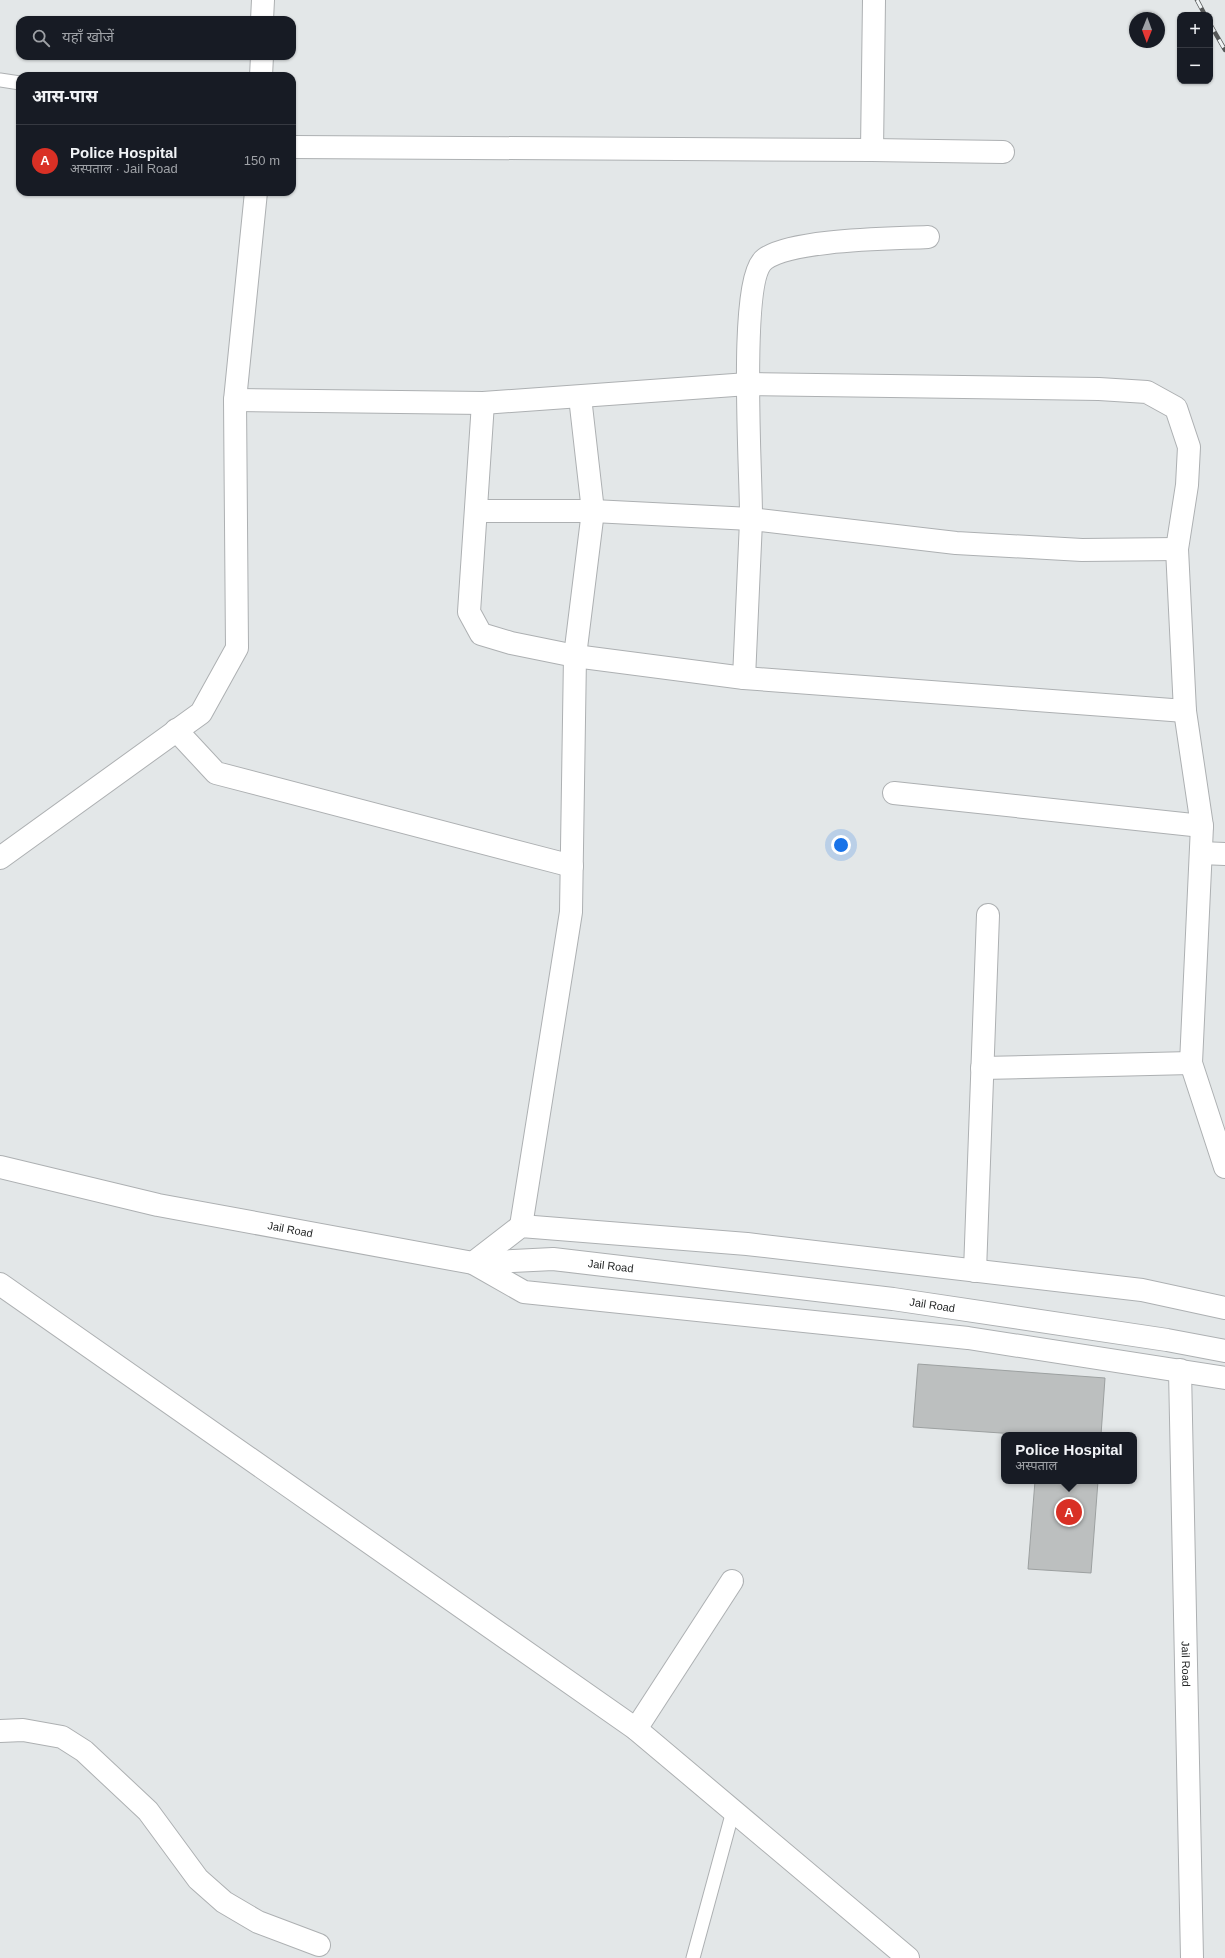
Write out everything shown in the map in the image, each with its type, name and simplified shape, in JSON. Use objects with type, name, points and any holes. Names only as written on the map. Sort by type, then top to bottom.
[{"type":"street","points":[[262,0],[262,16]]},
{"type":"street","points":[[872,150],[874,0]]},
{"type":"street","points":[[261,72],[262,60]]},
{"type":"street","points":[[296,147],[1003,152]]},
{"type":"street","points":[[0,858],[201,712],[237,648],[235,400],[256,196]]},
{"type":"street","points":[[744,678],[751,519],[748,384],[750,308],[753,283],[763,260],[777,252],[812,245],[928,237]]},
{"type":"street","points":[[235,400],[483,403],[748,384],[1092,389],[1147,392],[1176,408],[1189,447],[1187,485],[1177,549],[1185,711],[1202,826],[1191,1063],[1225,1167]]},
{"type":"street","points":[[521,1226],[571,912],[576,656],[593,512],[580,397]]},
{"type":"street","points":[[483,403],[470,612],[481,634],[511,643],[576,656],[744,678],[1185,711]]},
{"type":"street","points":[[476,512],[593,512],[751,519],[956,543],[1082,550],[1177,549]]},
{"type":"street","points":[[176,730],[216,773],[572,866]]},
{"type":"street","points":[[894,792],[1202,826]]},
{"type":"street","points":[[1201,853],[1225,854]]},
{"type":"street","points":[[975,1271],[988,915]]},
{"type":"street","points":[[982,1068],[1191,1063]]},
{"type":"street","name":"Jail Road","points":[[0,1167],[158,1206],[473,1263],[553,1259],[893,1299],[1167,1340],[1225,1351]]},
{"type":"street","points":[[1225,1308],[1142,1290],[747,1244],[521,1226],[473,1263],[524,1292],[968,1338],[1225,1378]]},
{"type":"street","points":[[0,1284],[636,1729],[908,1958]]},
{"type":"street","name":"Jail Road","points":[[1180,1370],[1192,1958]]},
{"type":"street","points":[[636,1729],[732,1581]]},
{"type":"street","points":[[0,1731],[23,1730],[62,1737],[84,1751],[148,1811],[198,1878],[224,1902],[258,1922],[319,1945]]},
{"type":"lane","points":[[0,80],[16,82]]},
{"type":"lane","points":[[693,1958],[733,1810]]},
{"type":"building","points":[[918,1364],[1105,1378],[1101,1432],[1001,1433],[913,1427]]},
{"type":"building","points":[[1035,1484],[1098,1484],[1091,1573],[1028,1569]]},
{"type":"railway","points":[[1197,0],[1203,12]]},
{"type":"railway","points":[[1213,29],[1225,50]]},
{"type":"place","name":"Police Hospital","points":[[1069,1512]]}]
